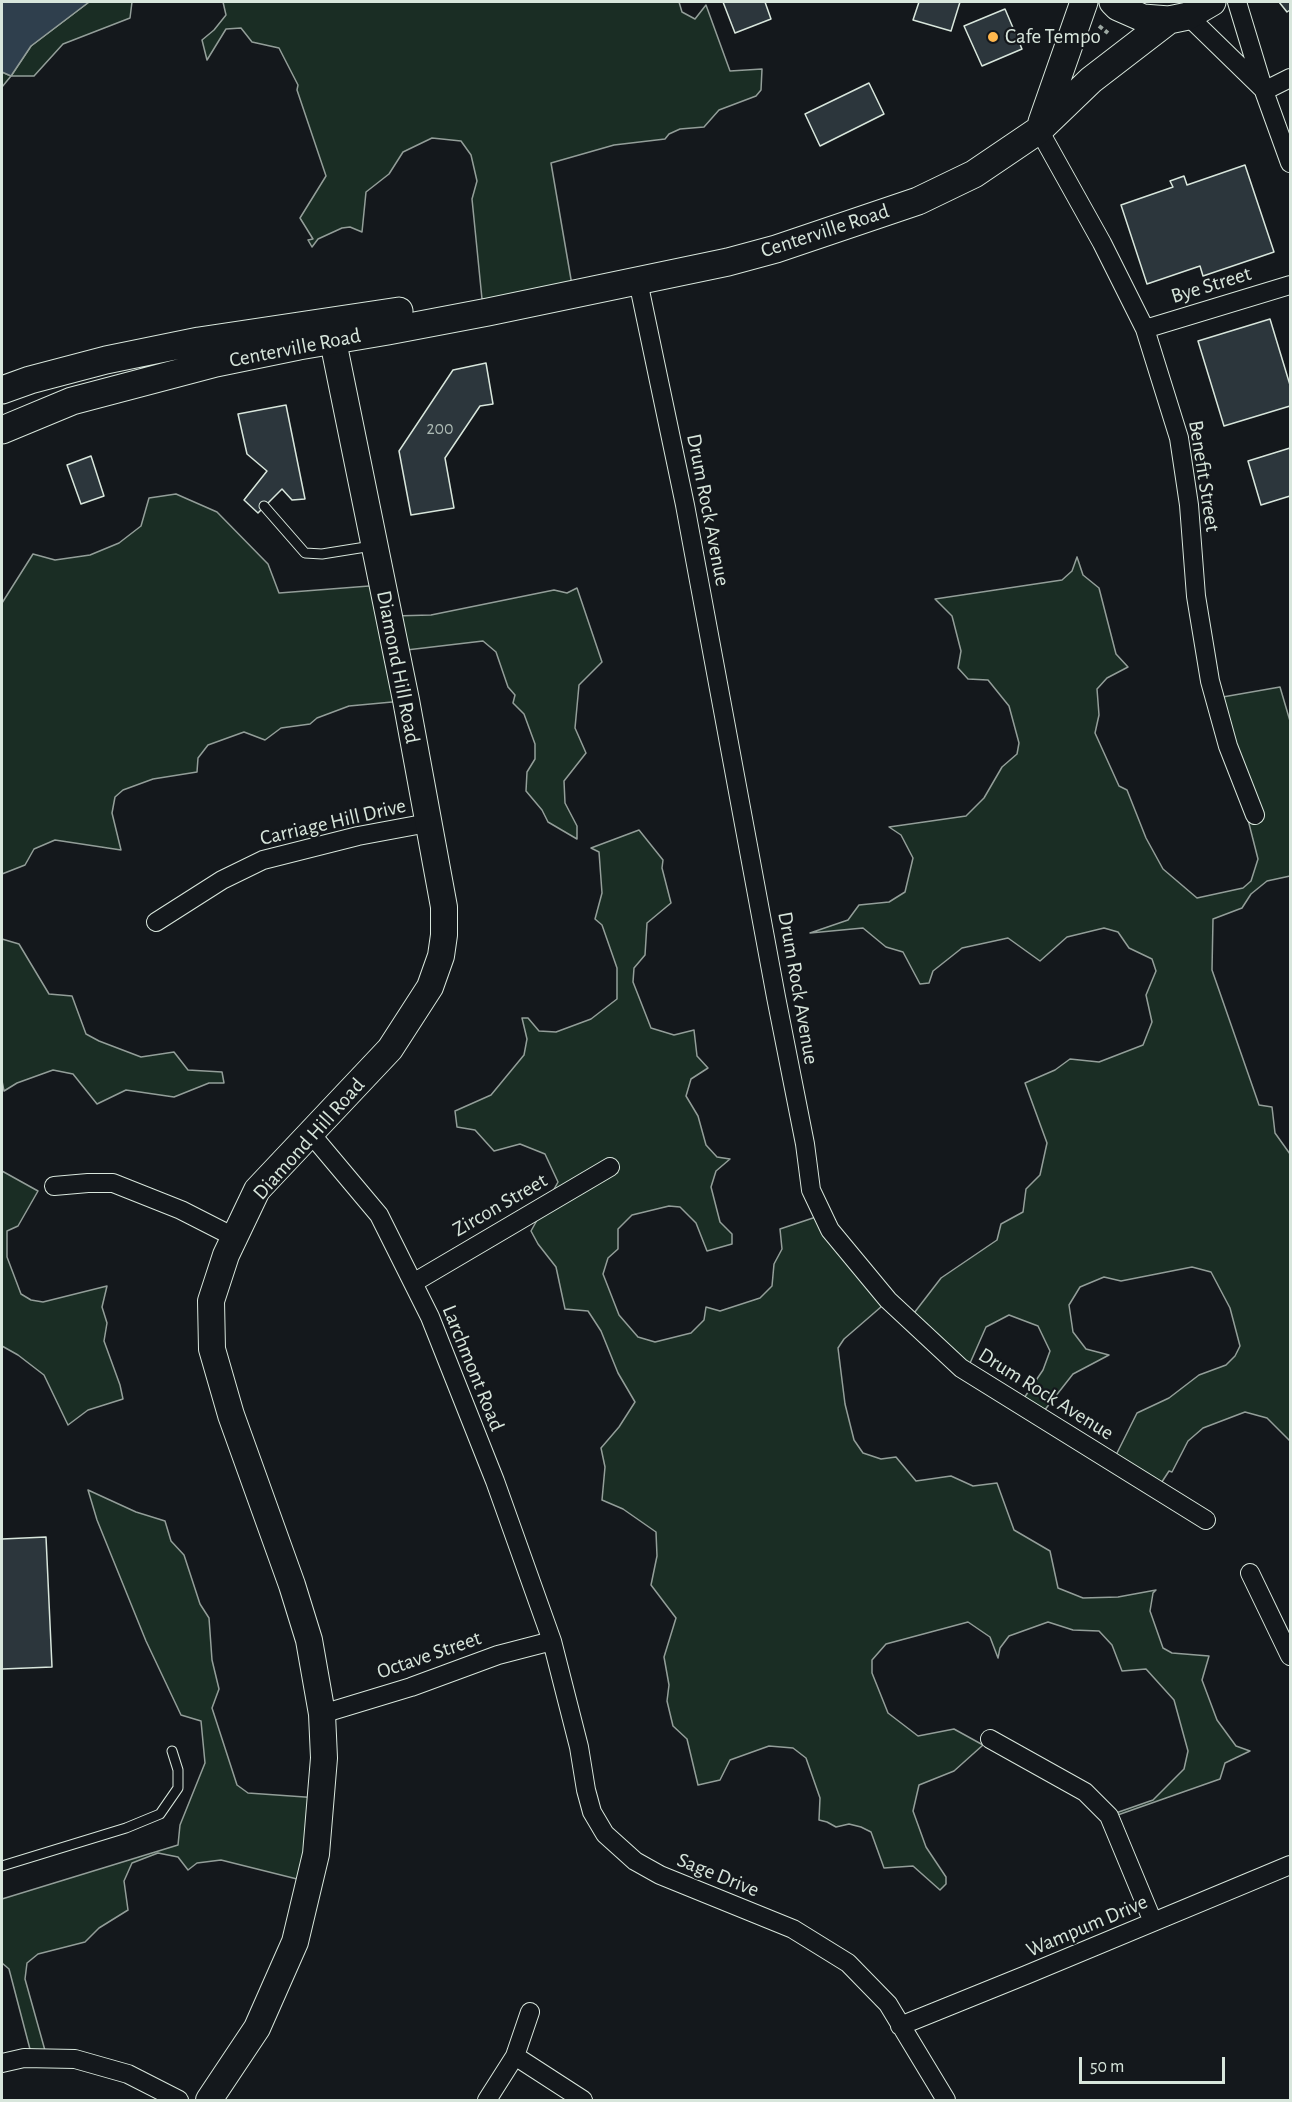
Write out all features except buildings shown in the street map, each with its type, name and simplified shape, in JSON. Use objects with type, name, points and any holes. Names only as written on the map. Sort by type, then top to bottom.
[{"type":"main road","points":[[1113,2],[1118,7],[1143,18],[1179,18]]},
{"type":"main road","name":"Centerville Road","points":[[2,390],[30,380],[106,360],[199,341],[331,331],[594,290],[728,262],[776,249],[918,201],[974,174],[1039,130],[1091,80],[1179,18],[1212,2]]},
{"type":"main road","points":[[1039,130],[1090,12]]},
{"type":"main road","name":"Centerville Road","points":[[2,430],[72,401],[331,331]]},
{"type":"street","points":[[1237,2],[1264,91],[1290,163]]},
{"type":"street","points":[[1179,18],[1264,91]]},
{"type":"street","points":[[1264,91],[1290,78]]},
{"type":"street","name":"Benefit Street","points":[[1039,130],[1102,243],[1145,329],[1179,438],[1189,505],[1196,596],[1210,681],[1228,746],[1255,815]]},
{"type":"street","name":"Drum Rock Avenue","points":[[638,281],[686,505],[805,1144],[811,1190],[830,1230],[888,1300],[961,1368],[1206,1520]]},
{"type":"street","name":"Bye Street","points":[[1145,329],[1290,285]]},
{"type":"street","name":"Diamond Hill Road","points":[[209,2100],[257,2028],[295,1942],[316,1854],[324,1758],[322,1714],[309,1640],[292,1585],[231,1415],[212,1349],[211,1301],[226,1255],[257,1190],[390,1049],[430,987],[441,956],[444,935],[444,907],[375,545],[331,331]]},
{"type":"street","name":"Carriage Hill Drive","points":[[156,922],[222,880],[263,860],[358,836],[428,823]]},
{"type":"street","name":"Larchmont Road","points":[[311,1134],[379,1215],[430,1317],[495,1481],[552,1641]]},
{"type":"street","name":"Zircon Street","points":[[413,1283],[610,1167]]},
{"type":"street","points":[[54,1185],[113,1183],[181,1210],[234,1237]]},
{"type":"street","points":[[1250,1573],[1290,1656]]},
{"type":"street","name":"Octave Street","points":[[322,1714],[411,1687],[498,1654],[552,1641]]},
{"type":"street","name":"Sage Drive","points":[[552,1641],[579,1748],[592,1812],[605,1834],[635,1861],[660,1875],[793,1929],[848,1963],[888,2004],[946,2100]]},
{"type":"street","points":[[990,1739],[1085,1792],[1110,1816],[1153,1922]]},
{"type":"street","name":"Wampum Drive","points":[[900,2026],[1026,1976],[1290,1865]]},
{"type":"street","points":[[488,2100],[515,2056],[530,2012]]},
{"type":"street","points":[[515,2056],[583,2100]]},
{"type":"street","points":[[2,2063],[24,2058],[75,2059],[128,2074],[179,2100]]},
{"type":"lane","points":[[264,506],[305,553],[322,554],[375,545]]},
{"type":"lane","points":[[2,1866],[160,1814],[178,1788],[178,1770],[172,1751]]},
{"type":"path","points":[[1090,12],[1108,33]]},
{"type":"green space","points":[[89,2],[132,2],[130,18],[63,44],[34,76],[11,76],[31,46]]},
{"type":"green space","points":[[223,2],[679,2],[682,12],[695,19],[706,5],[730,71],[762,69],[761,90],[756,96],[719,110],[704,127],[680,129],[669,134],[665,139],[614,145],[551,163],[573,291],[482,299],[472,199],[477,181],[471,155],[461,141],[432,138],[403,152],[389,174],[366,192],[362,232],[350,227],[342,228],[318,239],[312,247],[308,240],[313,239],[300,218],[326,176],[297,90],[298,85],[279,48],[252,42],[241,28],[226,29],[207,60],[202,40],[226,15]]},
{"type":"green space","points":[[2,72],[11,76],[2,87]]},
{"type":"green space","points":[[176,494],[217,512],[268,564],[279,593],[382,585],[393,616],[431,615],[554,590],[567,593],[577,588],[602,662],[579,685],[575,728],[586,753],[564,781],[565,803],[577,826],[577,839],[548,822],[542,810],[526,791],[527,772],[535,759],[535,744],[524,714],[513,703],[515,695],[508,687],[496,652],[483,641],[398,651],[403,701],[349,706],[317,718],[310,724],[281,728],[265,740],[244,732],[208,745],[198,758],[197,772],[153,779],[123,790],[115,797],[112,813],[121,850],[55,840],[34,849],[25,865],[2,874],[2,603],[33,554],[55,560],[90,555],[119,543],[141,526],[149,498]]},
{"type":"green space","points":[[1077,557],[1083,575],[1099,588],[1116,654],[1128,667],[1107,678],[1097,689],[1099,715],[1095,733],[1119,786],[1127,790],[1146,838],[1163,869],[1197,898],[1243,888],[1251,881],[1258,859],[1217,698],[1280,687],[1290,721],[1290,876],[1267,881],[1251,894],[1242,908],[1213,919],[1212,970],[1259,1105],[1272,1107],[1275,1133],[1290,1154],[1290,1441],[1267,1418],[1245,1412],[1203,1428],[1188,1441],[1172,1472],[1169,1471],[1156,1491],[1113,1461],[1137,1413],[1169,1398],[1199,1375],[1226,1365],[1235,1356],[1240,1346],[1230,1308],[1211,1272],[1192,1267],[1121,1281],[1104,1277],[1080,1287],[1069,1305],[1073,1332],[1086,1349],[1109,1355],[1073,1374],[1040,1416],[1020,1404],[1043,1370],[1050,1351],[1038,1326],[1009,1315],[986,1327],[967,1370],[911,1317],[941,1278],[997,1240],[1001,1224],[1023,1212],[1026,1189],[1040,1175],[1047,1143],[1025,1083],[1055,1070],[1070,1059],[1099,1062],[1143,1045],[1152,1022],[1146,995],[1156,971],[1152,959],[1129,948],[1118,932],[1104,928],[1067,937],[1040,961],[1008,938],[962,948],[933,971],[929,983],[920,984],[903,952],[886,947],[863,928],[810,933],[848,920],[859,905],[889,902],[905,892],[913,858],[901,835],[889,827],[966,816],[984,798],[1002,767],[1017,754],[1019,743],[1009,706],[988,680],[968,679],[958,668],[961,651],[952,616],[935,599],[1062,580],[1072,571]]},
{"type":"green space","points":[[639,830],[663,860],[662,868],[671,903],[647,923],[645,955],[634,968],[633,982],[651,1028],[674,1035],[694,1030],[697,1056],[708,1068],[691,1079],[686,1096],[698,1116],[706,1145],[717,1157],[730,1159],[716,1171],[711,1187],[720,1222],[732,1234],[732,1244],[707,1251],[696,1223],[680,1207],[669,1206],[632,1215],[618,1229],[618,1249],[608,1258],[603,1274],[619,1315],[638,1337],[655,1342],[691,1333],[704,1320],[706,1307],[720,1311],[760,1298],[772,1286],[774,1264],[782,1249],[780,1229],[819,1216],[889,1300],[844,1339],[838,1348],[845,1404],[854,1440],[863,1453],[881,1459],[896,1457],[916,1481],[951,1476],[973,1486],[997,1483],[1014,1530],[1050,1551],[1058,1588],[1083,1598],[1118,1597],[1156,1590],[1153,1593],[1150,1611],[1163,1648],[1172,1653],[1209,1656],[1202,1680],[1217,1720],[1236,1746],[1250,1751],[1225,1763],[1220,1779],[1112,1817],[1113,1814],[1153,1800],[1184,1769],[1188,1751],[1174,1700],[1146,1669],[1122,1671],[1112,1645],[1099,1631],[1073,1630],[1048,1622],[1009,1636],[1000,1648],[998,1658],[990,1637],[968,1622],[886,1644],[872,1660],[872,1673],[888,1713],[918,1736],[954,1729],[983,1745],[954,1771],[919,1785],[913,1811],[926,1847],[946,1877],[946,1884],[940,1890],[913,1866],[884,1868],[871,1832],[849,1824],[836,1827],[819,1820],[820,1798],[806,1758],[793,1748],[769,1746],[730,1760],[720,1780],[698,1785],[687,1739],[673,1726],[667,1701],[669,1685],[664,1657],[676,1618],[651,1585],[657,1556],[656,1532],[623,1509],[602,1500],[605,1467],[601,1448],[619,1427],[635,1402],[618,1373],[601,1331],[588,1311],[565,1309],[556,1267],[531,1231],[558,1182],[545,1154],[520,1144],[494,1151],[475,1130],[457,1127],[455,1111],[491,1095],[524,1055],[527,1039],[522,1018],[528,1018],[539,1031],[556,1032],[591,1019],[617,999],[617,968],[602,925],[595,919],[602,893],[599,852],[591,848]]},
{"type":"green space","points":[[2,939],[19,944],[49,994],[72,996],[86,1034],[141,1057],[174,1052],[188,1070],[222,1072],[224,1083],[209,1083],[174,1097],[126,1090],[97,1104],[73,1074],[53,1070],[17,1083],[4,1091],[2,1081]]},
{"type":"green space","points":[[2,1171],[38,1191],[18,1226],[7,1231],[7,1257],[21,1294],[31,1300],[43,1302],[107,1286],[102,1307],[107,1323],[104,1341],[123,1399],[88,1410],[68,1425],[44,1375],[2,1346]]},
{"type":"green space","points":[[88,1490],[136,1512],[165,1521],[171,1541],[184,1555],[200,1604],[209,1618],[212,1660],[219,1689],[212,1708],[237,1785],[248,1793],[319,1798],[305,1881],[221,1860],[197,1863],[188,1870],[178,1857],[158,1853],[132,1863],[124,1881],[128,1910],[99,1928],[85,1942],[38,1954],[27,1963],[25,1979],[46,2054],[31,2053],[9,1969],[2,1963],[2,1899],[178,1845],[180,1825],[205,1763],[201,1721],[181,1715],[146,1641],[97,1520]]},
{"type":"water","points":[[2,2],[89,2],[31,46],[11,76],[2,72]]},
{"type":"place","name":"Cafe Tempo","points":[[993,37]]}]
